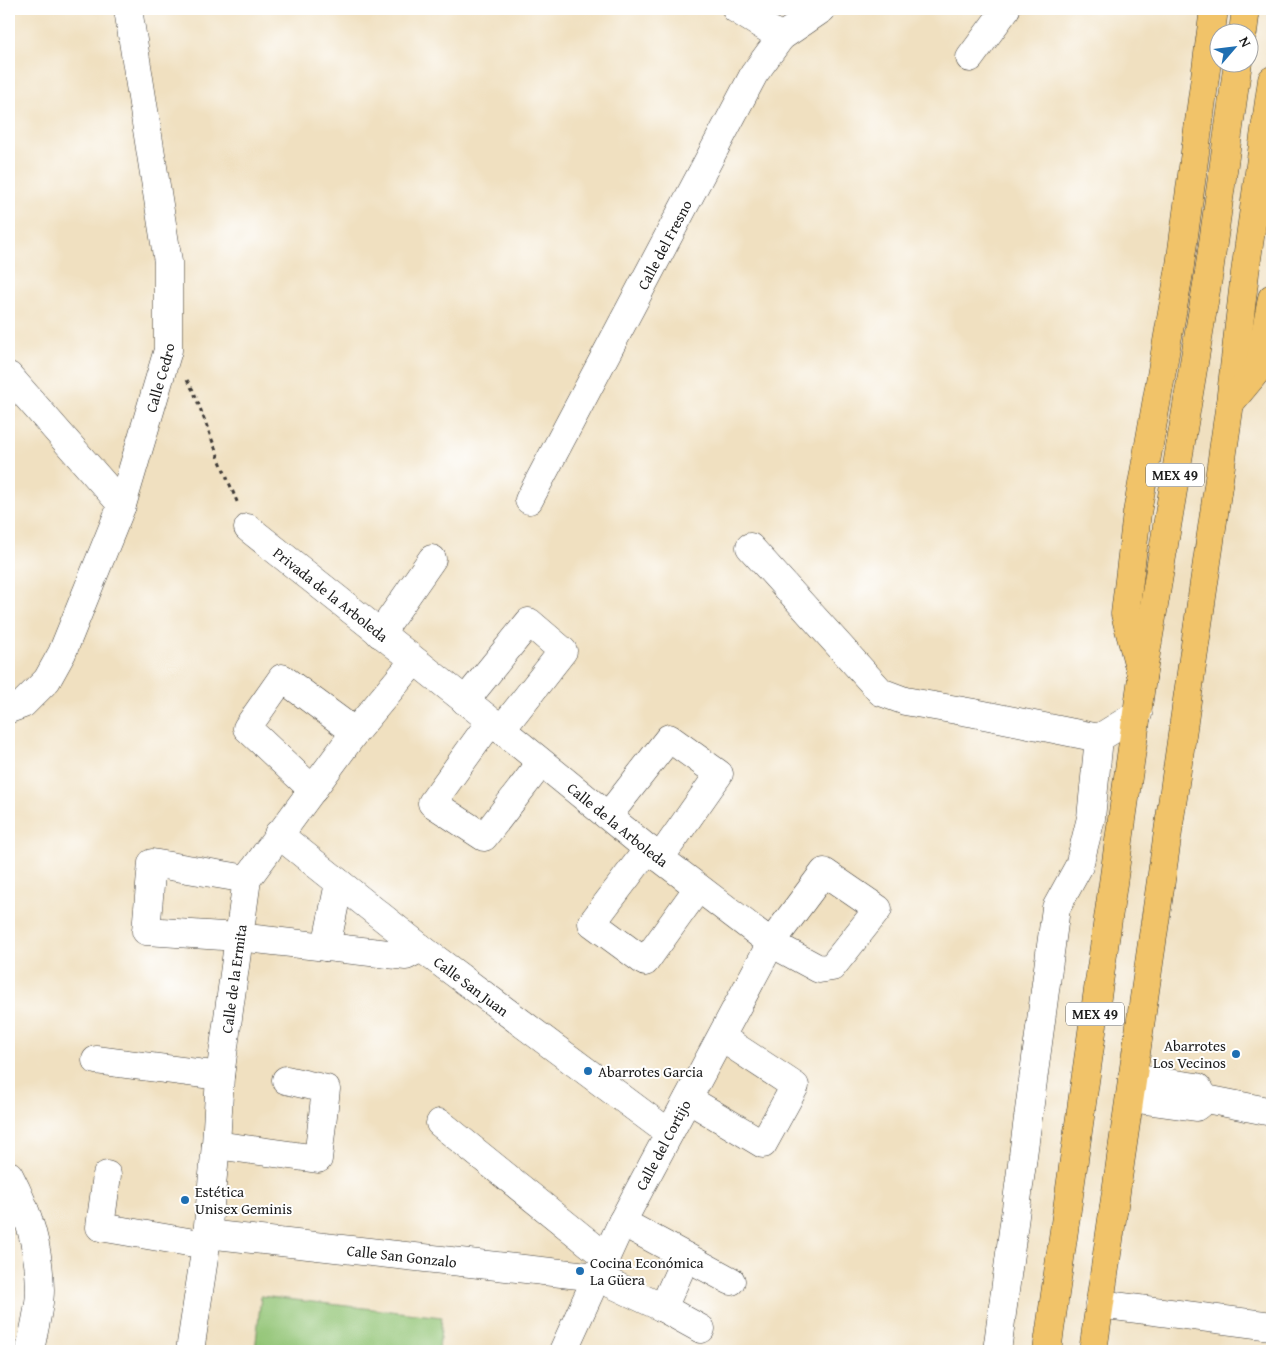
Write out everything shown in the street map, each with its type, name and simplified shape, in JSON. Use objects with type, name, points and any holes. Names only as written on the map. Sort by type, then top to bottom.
[{"type":"main road","points":[[1142,678],[1125,614],[1137,513],[1179,273],[1214,9]]},
{"type":"main road","points":[[1244,22],[1246,9]]},
{"type":"main road","name":"MEX 49","points":[[1047,1351],[1142,678],[1209,272],[1237,72]]},
{"type":"main road","name":"MEX 49","points":[[1093,1351],[1230,403],[1245,273],[1272,80]]},
{"type":"main road","points":[[1230,403],[1260,368],[1272,298]]},
{"type":"street","name":"Calle Cedro","points":[[9,709],[23,704],[47,680],[62,653],[122,505],[168,350],[168,262],[128,9]]},
{"type":"street","points":[[736,9],[781,37]]},
{"type":"street","name":"Calle del Fresno","points":[[529,500],[754,74],[781,37],[822,9]]},
{"type":"street","points":[[970,58],[1006,9]]},
{"type":"street","points":[[9,376],[122,505]]},
{"type":"street","name":"Privada de la Arboleda","points":[[248,528],[414,660]]},
{"type":"street","points":[[750,547],[880,692],[905,701],[1099,738],[1138,714]]},
{"type":"street","points":[[380,634],[432,560]]},
{"type":"street","points":[[465,701],[529,622],[563,651],[496,725],[432,803],[484,837],[541,763]]},
{"type":"street","name":"Calle de la Arboleda","points":[[414,660],[654,854],[771,943],[819,969],[832,967]]},
{"type":"street","name":"Calle de la Ermita","points":[[190,1351],[206,1240],[216,1145],[220,1076],[247,879],[278,834],[355,732],[414,660]]},
{"type":"street","points":[[313,790],[247,728],[282,678],[355,732]]},
{"type":"street","points":[[608,816],[669,738],[719,774],[654,854],[592,923],[645,962],[698,888]]},
{"type":"street","points":[[997,1351],[1056,908],[1078,866],[1091,818],[1099,738]]},
{"type":"street","name":"Calle San Juan","points":[[278,834],[421,948],[669,1133]]},
{"type":"street","points":[[1078,866],[1118,849]]},
{"type":"street","points":[[247,879],[152,863],[146,931],[238,937],[406,956],[421,948]]},
{"type":"street","name":"Calle del Cortijo","points":[[563,1351],[622,1222],[722,1038],[771,943],[824,872],[878,909],[832,967]]},
{"type":"street","points":[[326,947],[339,883]]},
{"type":"street","points":[[688,1099],[763,1144],[795,1086],[722,1038]]},
{"type":"street","points":[[96,1060],[220,1076]]},
{"type":"street","points":[[216,1145],[318,1159],[326,1089],[286,1080]]},
{"type":"street","points":[[1131,1088],[1190,1096],[1272,1112]]},
{"type":"street","points":[[440,1123],[602,1267],[663,1308],[702,1329]]},
{"type":"street","points":[[9,1175],[20,1197],[34,1236],[40,1291],[30,1351]]},
{"type":"street","name":"Calle San Gonzalo","points":[[107,1175],[100,1228],[206,1240],[602,1267]]},
{"type":"street","points":[[622,1222],[731,1281]]},
{"type":"street","points":[[663,1308],[686,1257]]},
{"type":"street","points":[[1099,1304],[1272,1326]]},
{"type":"path","points":[[168,350],[194,392],[248,528]]},
{"type":"green space","points":[[261,1296],[442,1317],[439,1351],[255,1351]]},
{"type":"place","name":"Abarrotes Los Vecinos","points":[[1236,1054]]},
{"type":"place","name":"Abarrotes Garcia","points":[[588,1071]]},
{"type":"place","name":"Estética Unisex Geminis","points":[[185,1200]]},
{"type":"place","name":"Cocina Económica La Güera","points":[[580,1271]]}]
